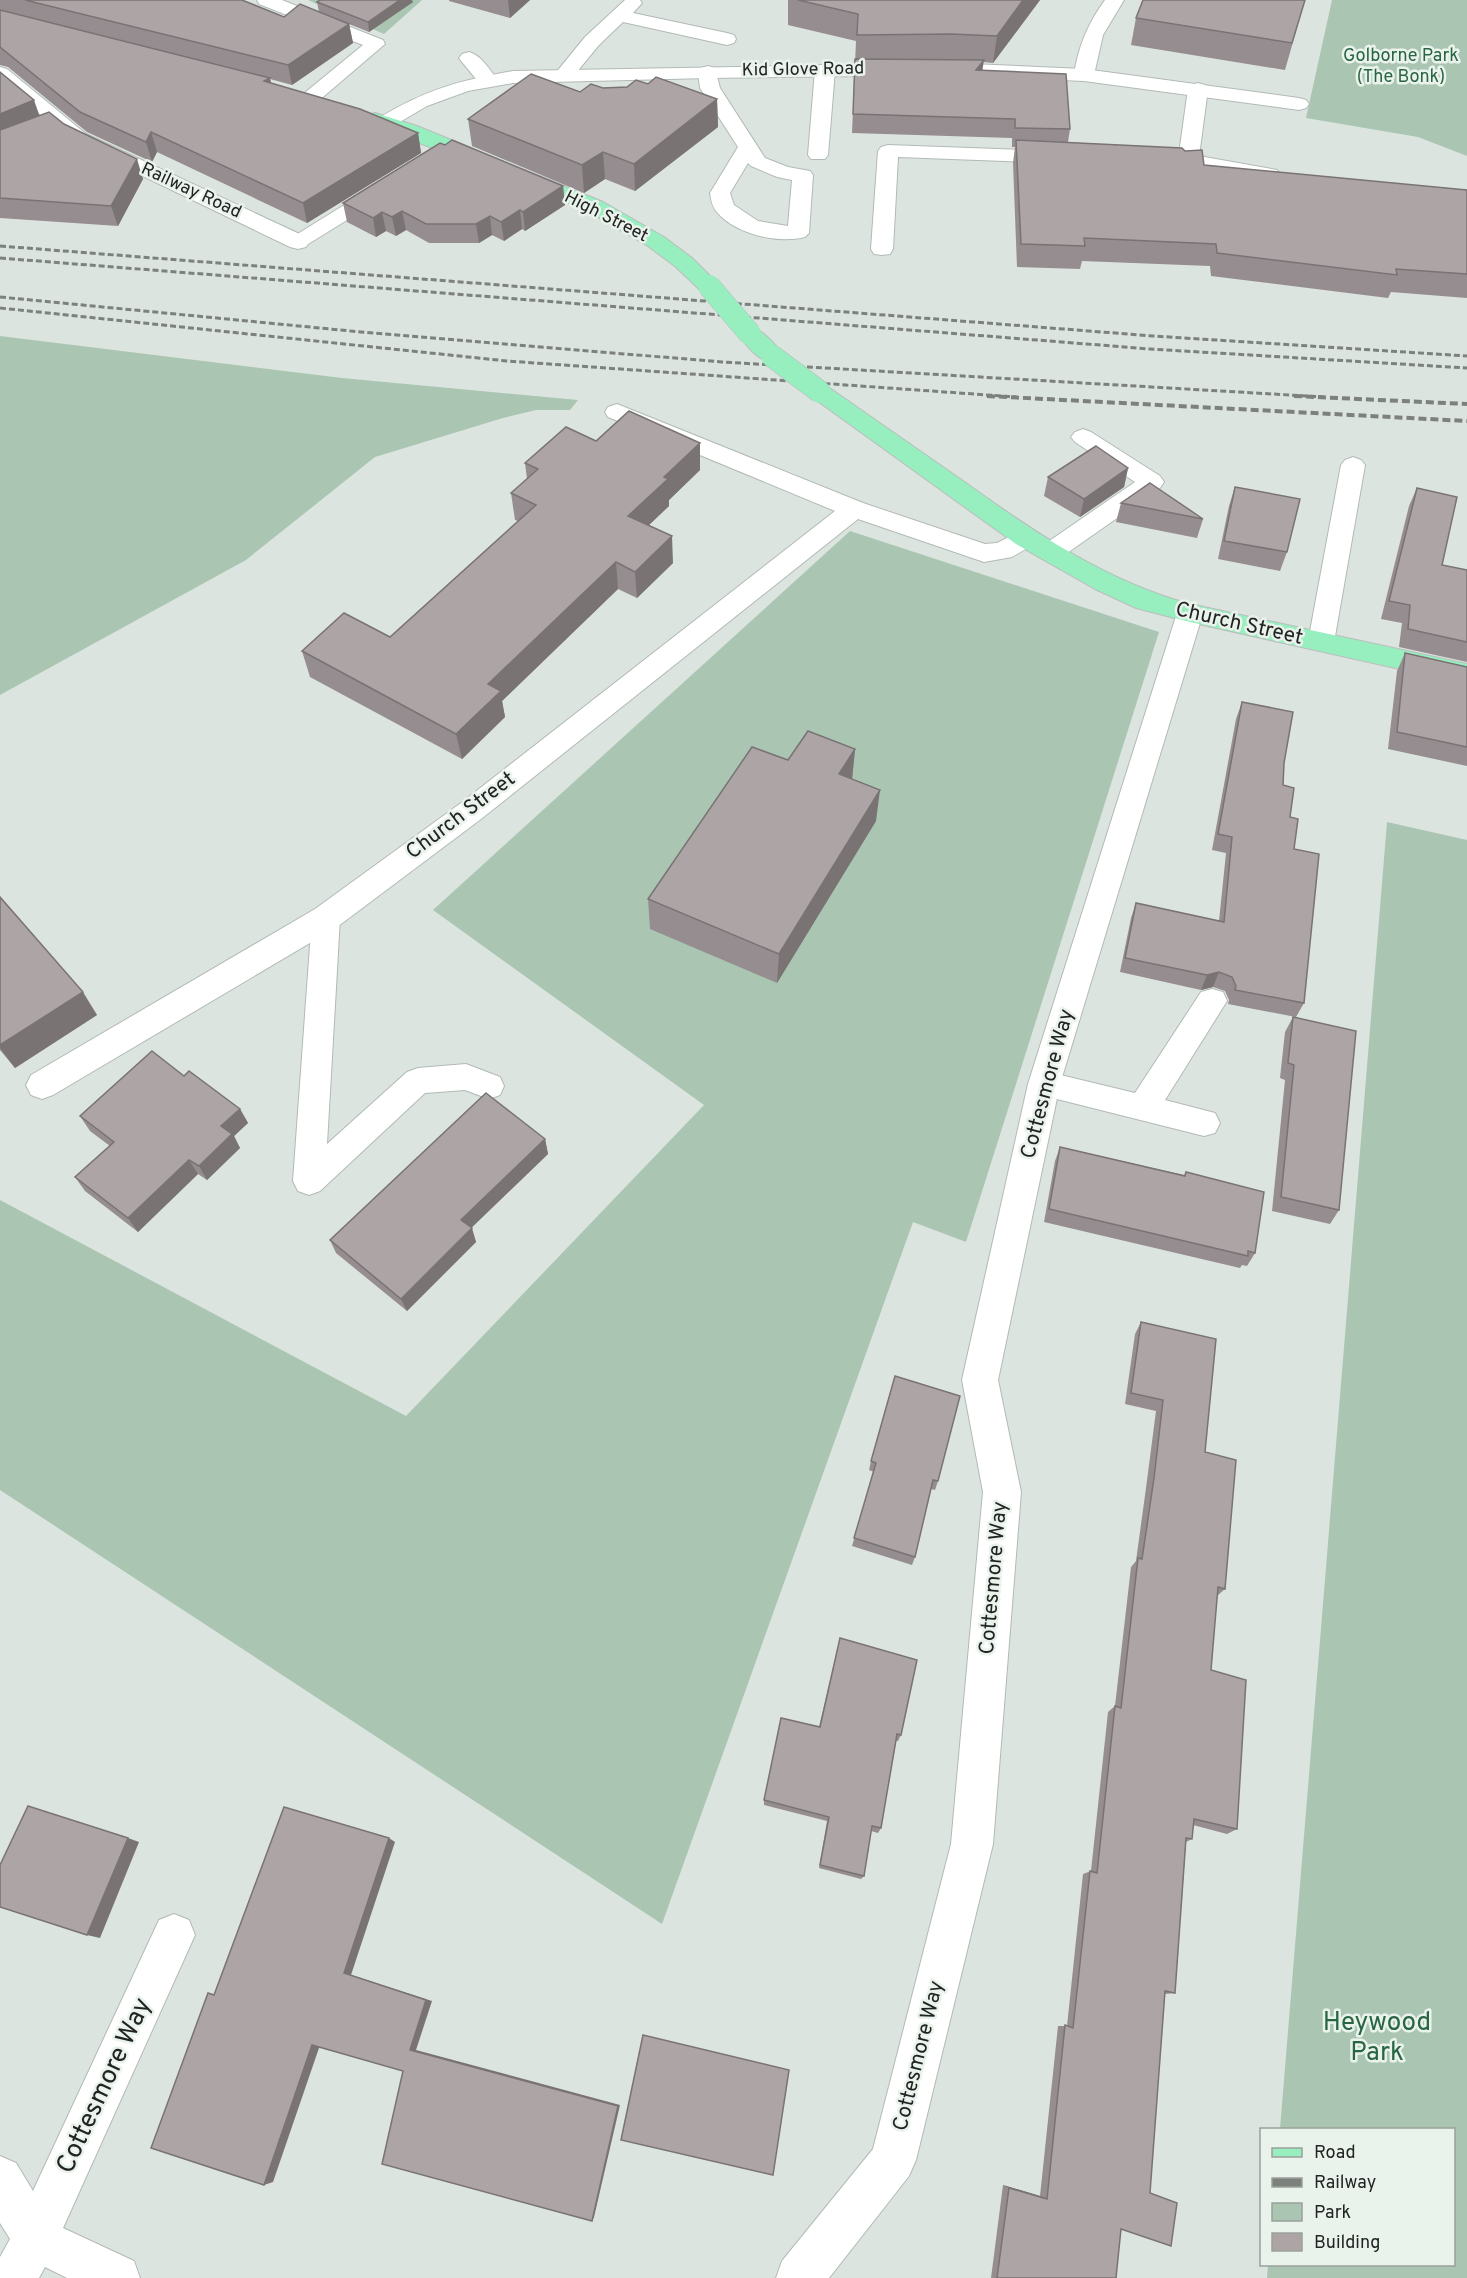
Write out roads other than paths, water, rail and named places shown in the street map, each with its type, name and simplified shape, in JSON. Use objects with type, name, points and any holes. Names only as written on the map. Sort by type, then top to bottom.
[{"type":"main road","points":[[288,93],[331,105]]},
{"type":"main road","name":"High Street","points":[[352,111],[386,122],[531,180],[616,219],[677,255],[709,286],[772,356],[820,392]]},
{"type":"main road","name":"Church Street","points":[[820,392],[1025,538],[1104,583],[1145,601],[1467,674]]},
{"type":"street","name":"Kid Glove Road","points":[[386,122],[420,102],[463,86],[488,81],[564,75],[708,72],[949,69],[1084,75],[1299,104]]},
{"type":"street","name":"Railway Road","points":[[0,73],[47,126],[79,138],[298,242]]},
{"type":"street","points":[[617,412],[854,509],[984,553],[1003,551],[1025,538]]},
{"type":"street","name":"Church Street","points":[[42,1085],[326,918],[471,811],[854,509]]},
{"type":"street","name":"Cottesmore Way","points":[[799,2278],[893,2160],[972,1845],[1002,1492],[980,1380],[1044,1084],[1190,613]]},
{"type":"street","name":"Cottesmore Way","points":[[14,2278],[35,2238],[174,1935]]},
{"type":"street","points":[[0,2179],[35,2238],[117,2278]]},
{"type":"lane","points":[[266,0],[376,44],[309,99]]},
{"type":"lane","points":[[564,75],[592,41],[635,0]]},
{"type":"lane","points":[[1084,75],[1085,58],[1093,31],[1115,0]]},
{"type":"lane","points":[[619,16],[727,39]]},
{"type":"lane","points":[[468,58],[488,81]]},
{"type":"lane","points":[[818,155],[825,70]]},
{"type":"lane","points":[[708,72],[710,88],[758,162],[784,173],[803,175],[798,233],[761,231],[750,227],[723,208],[720,193],[747,148]]},
{"type":"lane","points":[[1187,164],[1198,89]]},
{"type":"lane","points":[[429,159],[447,147]]},
{"type":"lane","points":[[882,249],[888,150],[1080,158]]},
{"type":"lane","points":[[1139,160],[1288,177]]},
{"type":"lane","points":[[298,242],[402,177]]},
{"type":"lane","points":[[1051,552],[1152,482],[1083,437]]},
{"type":"lane","points":[[1321,642],[1353,465]]},
{"type":"lane","points":[[326,918],[309,1181],[418,1081],[466,1077],[489,1086]]},
{"type":"lane","points":[[1142,1109],[1212,1001]]},
{"type":"lane","points":[[1044,1084],[1204,1123]]},
{"type":"railway","points":[[0,246],[1153,336],[1467,356]]},
{"type":"railway","points":[[0,258],[1150,349],[1467,368]]},
{"type":"railway","points":[[0,297],[361,332],[722,362],[1324,397]]},
{"type":"railway","points":[[0,308],[507,361],[1016,397]]},
{"type":"railway","points":[[987,396],[1467,421]]},
{"type":"railway","points":[[1294,396],[1467,404]]},
{"type":"park label","name":"Golborne Park (The Bonk)","points":[[1401,66]]},
{"type":"park label","name":"Heywood Park","points":[[1377,2038]]}]
